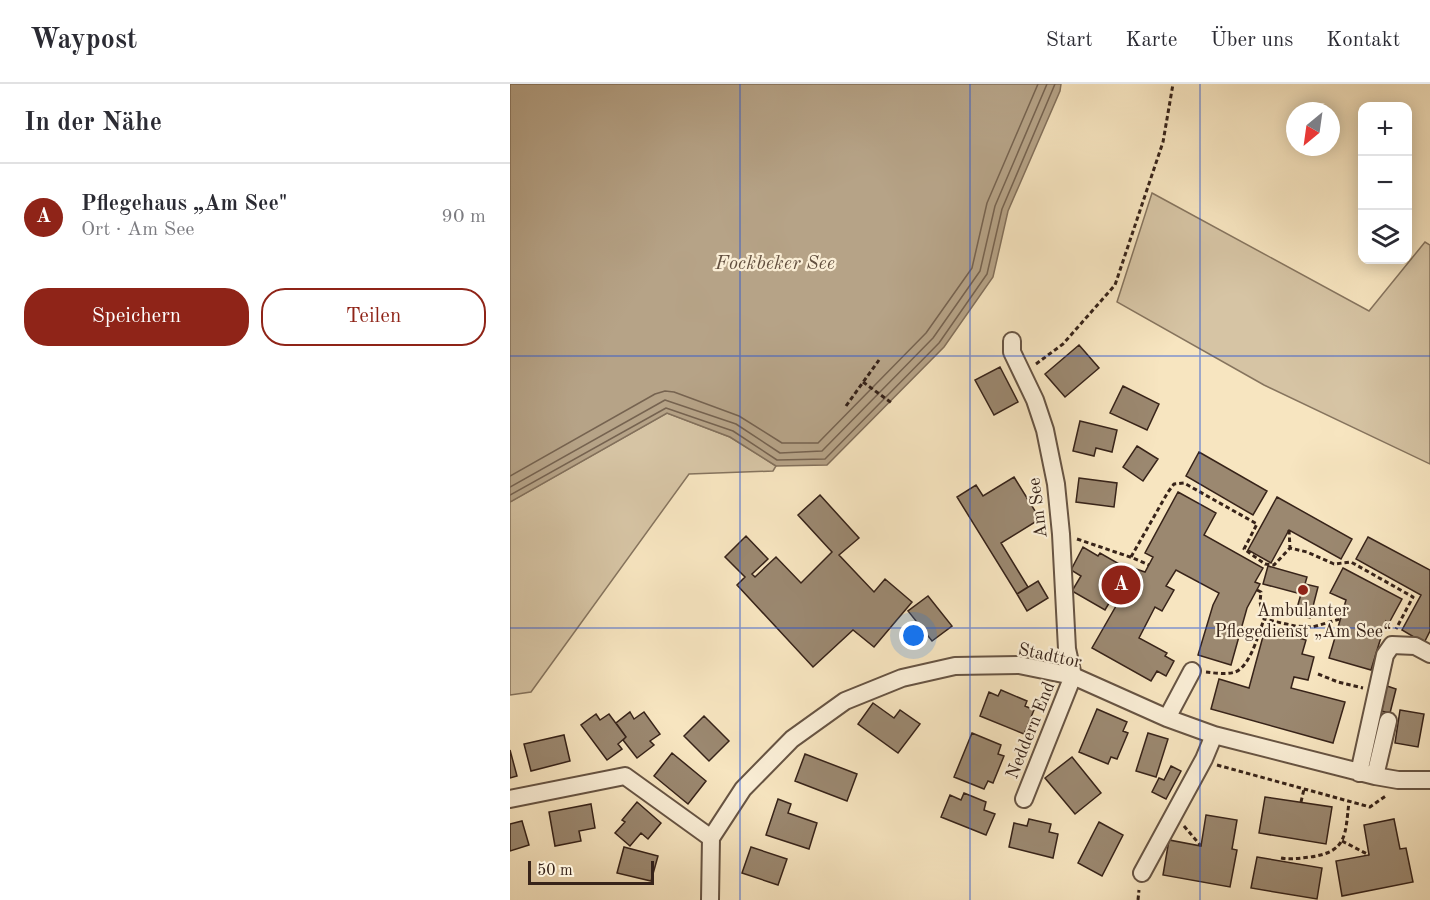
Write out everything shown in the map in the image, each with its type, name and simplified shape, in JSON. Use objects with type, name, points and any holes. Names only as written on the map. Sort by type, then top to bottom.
[{"type":"street","name":"Am See","points":[[1012,341],[1012,352],[1035,400],[1045,430],[1056,484],[1067,650],[1073,676]]},
{"type":"street","points":[[1367,775],[1376,691],[1385,655],[1392,645],[1415,646],[1430,654]]},
{"type":"street","name":"Stadttor","points":[[711,838],[743,789],[792,739],[845,701],[902,678],[955,666],[1019,665],[1073,676],[1167,718],[1214,735],[1367,775],[1398,780],[1430,780]]},
{"type":"street","points":[[1167,718],[1192,671]]},
{"type":"street","name":"Neddern End","points":[[1024,799],[1073,676]]},
{"type":"street","points":[[1367,775],[1388,721]]},
{"type":"street","points":[[1142,873],[1204,759],[1214,735]]},
{"type":"street","points":[[510,799],[625,776],[711,838],[710,900]]},
{"type":"path","points":[[1022,373],[1063,344],[1115,285],[1163,142],[1173,84]]},
{"type":"path","points":[[846,406],[879,360]]},
{"type":"path","points":[[863,382],[893,404]]},
{"type":"path","points":[[1131,557],[1174,484],[1184,483],[1257,524],[1244,549],[1265,564],[1274,565],[1290,548],[1289,530]]},
{"type":"path","points":[[1061,534],[1131,557],[1149,566]]},
{"type":"path","points":[[1290,548],[1307,552],[1334,564],[1351,562],[1413,597],[1393,635],[1392,645]]},
{"type":"path","points":[[1192,671],[1233,673],[1242,669],[1264,619],[1260,602],[1261,592],[1257,590]]},
{"type":"path","points":[[1264,619],[1313,627],[1340,619]]},
{"type":"path","points":[[1318,674],[1338,682],[1376,691]]},
{"type":"path","points":[[1204,759],[1227,769],[1370,807],[1392,791],[1398,780]]},
{"type":"path","points":[[1301,802],[1304,789]]},
{"type":"path","points":[[1281,858],[1327,855],[1336,849],[1345,838],[1349,802]]},
{"type":"path","points":[[1342,841],[1369,855]]},
{"type":"shaded area","points":[[1152,193],[1369,311],[1407,264],[1412,264],[1412,258],[1425,242],[1430,245],[1430,464],[1264,385],[1117,302]]},
{"type":"shaded area","points":[[667,413],[730,437],[776,466],[773,471],[689,474],[531,692],[510,695],[510,502]]},
{"type":"water","name":"Fockbeker See","points":[[510,84],[1061,84],[1008,211],[993,277],[944,347],[827,465],[776,466],[730,437],[667,413],[510,502]]},
{"type":"building","points":[[1079,345],[1099,368],[1065,397],[1045,374]]},
{"type":"building","points":[[1000,367],[1018,402],[994,415],[975,380]]},
{"type":"building","points":[[1123,386],[1159,404],[1147,430],[1110,413]]},
{"type":"building","points":[[1080,421],[1117,430],[1112,452],[1096,448],[1094,456],[1073,451]]},
{"type":"building","points":[[1137,446],[1158,459],[1143,481],[1123,467]]},
{"type":"building","points":[[1199,452],[1267,491],[1253,515],[1186,476]]},
{"type":"building","points":[[1014,477],[1040,519],[1001,543],[1028,587],[1017,594],[957,497],[976,485],[983,496]]},
{"type":"building","points":[[1079,478],[1117,483],[1114,507],[1076,502]]},
{"type":"building","points":[[1178,492],[1216,513],[1204,535],[1263,568],[1255,582],[1260,584],[1247,608],[1231,665],[1198,655],[1213,605],[1219,593],[1176,570],[1166,586],[1174,590],[1162,611],[1155,607],[1139,638],[1167,653],[1165,656],[1174,661],[1166,676],[1157,671],[1151,681],[1092,648],[1124,592],[1118,588],[1105,610],[1072,591],[1081,576],[1071,570],[1083,547],[1098,556],[1100,553],[1126,568],[1127,566],[1145,572],[1153,557],[1145,553]]},
{"type":"building","points":[[820,495],[859,538],[839,555],[874,592],[885,579],[912,602],[874,647],[853,630],[813,667],[737,585],[745,577],[725,557],[746,536],[768,559],[752,574],[755,577],[776,557],[801,583],[832,552],[798,515]]},
{"type":"building","points":[[1277,497],[1352,539],[1341,559],[1289,530],[1271,563],[1248,550]]},
{"type":"building","points":[[1368,537],[1430,570],[1430,631],[1424,643],[1402,630],[1421,595],[1356,559]]},
{"type":"building","name":"Ambulanter Pflegedienst „Am See“","points":[[1268,566],[1307,577],[1305,584],[1318,587],[1310,618],[1295,615],[1301,594],[1263,584]]},
{"type":"building","points":[[1343,568],[1402,599],[1389,623],[1386,621],[1371,670],[1329,658],[1346,600],[1330,593]]},
{"type":"building","points":[[1038,581],[1048,598],[1027,611],[1017,594]]},
{"type":"building","points":[[928,596],[952,626],[932,641],[908,611]]},
{"type":"building","points":[[1265,629],[1306,640],[1302,654],[1314,657],[1308,680],[1294,677],[1291,688],[1345,702],[1333,743],[1211,709],[1219,679],[1249,688]]},
{"type":"building","points":[[1387,686],[1396,689],[1390,713],[1381,711]]},
{"type":"building","points":[[1001,690],[1027,701],[1025,706],[1034,710],[1024,734],[980,716],[989,692],[998,696]]},
{"type":"building","points":[[873,703],[894,718],[900,710],[920,724],[898,753],[858,724]]},
{"type":"building","points":[[1097,709],[1127,722],[1123,731],[1128,733],[1117,759],[1111,757],[1108,764],[1079,752]]},
{"type":"building","points":[[1400,710],[1424,714],[1418,747],[1395,743]]},
{"type":"building","points":[[630,712],[634,719],[644,712],[660,734],[650,741],[654,745],[637,758],[623,740],[626,737],[616,723]]},
{"type":"building","points":[[596,714],[600,720],[609,714],[626,737],[618,744],[622,749],[607,760],[581,725]]},
{"type":"building","points":[[704,716],[729,741],[709,761],[684,736]]},
{"type":"building","points":[[972,733],[1001,745],[998,754],[1004,756],[993,783],[988,781],[984,789],[954,777]]},
{"type":"building","points":[[1148,733],[1168,739],[1156,777],[1136,771]]},
{"type":"building","points":[[564,735],[570,761],[531,771],[524,744]]},
{"type":"building","points":[[510,750],[517,776],[510,778]]},
{"type":"building","points":[[672,753],[706,781],[688,804],[654,776]]},
{"type":"building","points":[[805,754],[857,774],[847,801],[795,781]]},
{"type":"building","points":[[1072,757],[1101,793],[1075,814],[1045,778]]},
{"type":"building","points":[[1171,766],[1181,771],[1166,799],[1152,792],[1159,778],[1164,780]]},
{"type":"building","points":[[964,793],[986,802],[984,810],[995,814],[986,835],[941,817],[950,795],[961,800]]},
{"type":"building","points":[[1265,797],[1332,807],[1326,844],[1259,833]]},
{"type":"building","points":[[778,799],[791,804],[788,813],[817,823],[809,849],[766,835]]},
{"type":"building","points":[[637,802],[661,823],[648,839],[641,833],[630,846],[615,833],[625,822],[622,820]]},
{"type":"building","points":[[591,804],[595,828],[579,831],[581,841],[555,846],[549,812]]},
{"type":"building","points":[[1206,815],[1237,820],[1232,849],[1237,850],[1230,887],[1163,875],[1169,840],[1201,846]]},
{"type":"building","points":[[1029,819],[1051,824],[1049,832],[1058,834],[1053,858],[1009,847],[1014,823],[1027,826]]},
{"type":"building","points":[[1394,819],[1400,849],[1406,848],[1413,882],[1342,896],[1336,861],[1369,855],[1364,825]]},
{"type":"building","points":[[522,821],[529,845],[510,851],[510,824]]},
{"type":"building","points":[[1099,822],[1123,835],[1102,876],[1078,863]]},
{"type":"building","points":[[624,847],[658,856],[651,881],[617,873]]},
{"type":"building","points":[[751,847],[787,859],[778,885],[742,873]]},
{"type":"building","points":[[1257,857],[1322,868],[1317,899],[1251,888]]},
{"type":"place","name":"Pflegehaus „Am See\"","points":[[1121,585]]},
{"type":"place","name":"Ambulanter Pflegedienst „Am See“","points":[[1303,590]]}]
